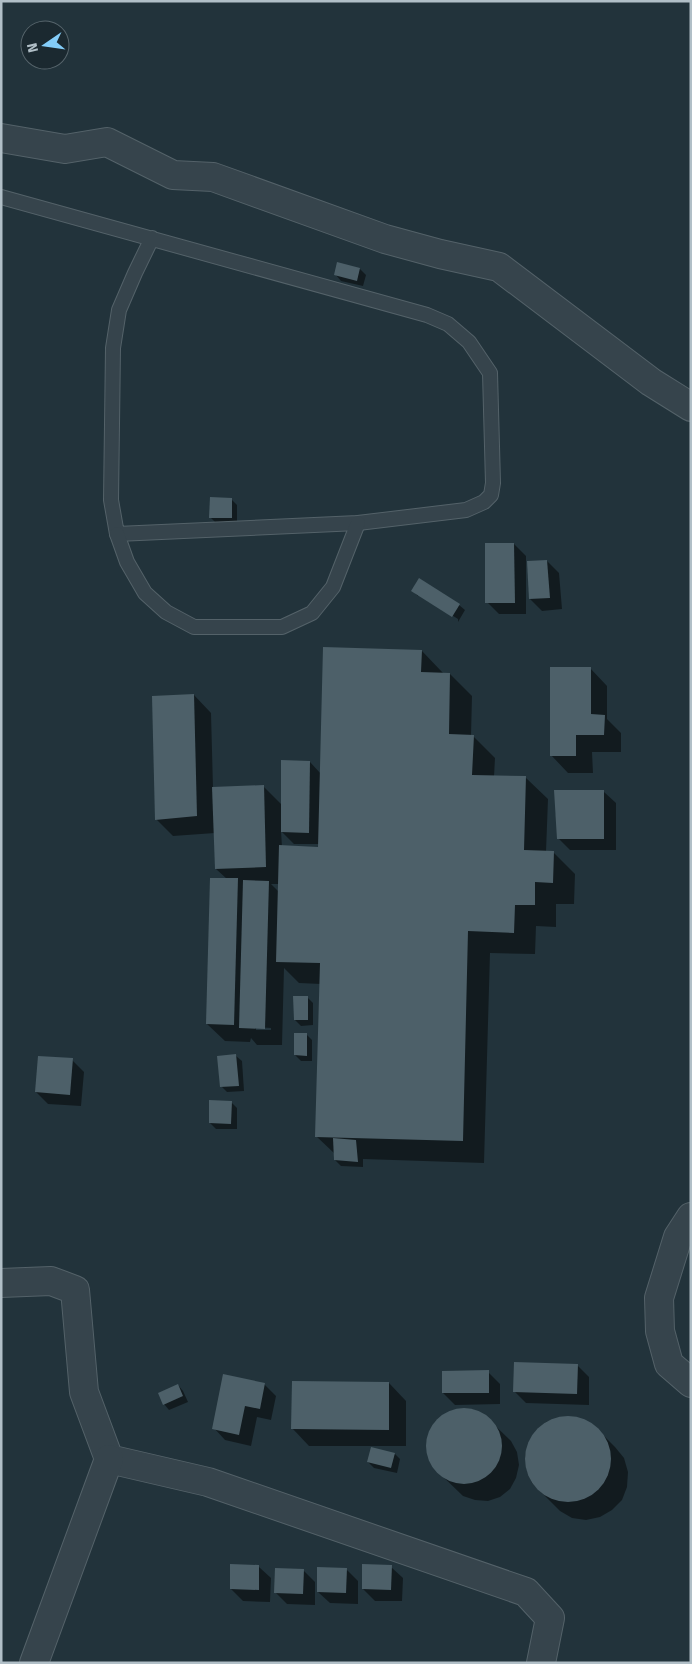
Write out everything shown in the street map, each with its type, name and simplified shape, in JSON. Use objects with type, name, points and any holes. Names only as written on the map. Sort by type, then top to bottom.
[{"type":"street","points":[[1,138],[65,149],[107,142],[173,175],[213,177],[385,239],[440,254],[499,266],[651,382],[691,407]]},
{"type":"street","points":[[691,1217],[678,1237],[659,1298],[660,1331],[669,1364],[691,1383]]},
{"type":"street","points":[[1,1283],[50,1281],[76,1290],[84,1392],[109,1459],[34,1663]]},
{"type":"street","points":[[109,1459],[208,1482],[526,1592],[550,1618],[541,1663]]},
{"type":"lane","points":[[1,197],[427,315],[448,324],[469,342],[490,373],[493,483],[491,495],[484,502],[466,510],[358,523],[118,534]]},
{"type":"lane","points":[[152,238],[134,273],[119,310],[113,348],[111,500],[118,534],[127,562],[145,594],[166,612],[194,627],[282,627],[312,613],[333,587],[358,523]]},
{"type":"building","points":[[337,262],[360,268],[357,281],[334,275]]},
{"type":"building","points":[[210,497],[232,498],[232,518],[209,518]]},
{"type":"building","points":[[485,543],[514,543],[515,603],[485,603]]},
{"type":"building","points":[[547,560],[550,598],[529,599],[527,561]]},
{"type":"building","points":[[419,578],[460,604],[452,617],[411,591]]},
{"type":"building","points":[[323,647],[422,650],[421,672],[450,673],[449,734],[474,735],[472,775],[526,776],[524,850],[554,851],[553,883],[535,882],[535,905],[515,905],[514,933],[468,931],[463,1141],[315,1137],[320,963],[276,962],[279,845],[318,847]]},
{"type":"building","points":[[550,667],[591,667],[591,714],[605,715],[604,735],[576,735],[576,756],[550,756]]},
{"type":"building","points":[[194,694],[197,816],[155,820],[152,696]]},
{"type":"building","points":[[281,760],[310,761],[309,833],[281,832]]},
{"type":"building","points":[[264,785],[266,867],[215,869],[212,787]]},
{"type":"building","points":[[554,790],[604,790],[604,839],[557,839]]},
{"type":"building","points":[[210,878],[238,878],[234,1025],[206,1024]]},
{"type":"building","points":[[243,880],[269,881],[265,1029],[239,1028]]},
{"type":"building","points":[[293,996],[308,996],[308,1020],[294,1020]]},
{"type":"building","points":[[294,1033],[307,1033],[307,1056],[294,1055]]},
{"type":"building","points":[[236,1054],[239,1086],[220,1087],[217,1056]]},
{"type":"building","points":[[38,1056],[73,1058],[70,1095],[35,1092]]},
{"type":"building","points":[[209,1100],[232,1101],[231,1124],[209,1123]]},
{"type":"building","points":[[333,1138],[356,1140],[358,1162],[334,1160]]},
{"type":"building","points":[[514,1362],[578,1364],[577,1394],[513,1392]]},
{"type":"building","points":[[489,1370],[489,1393],[442,1393],[442,1371]]},
{"type":"building","points":[[223,1374],[265,1383],[260,1409],[245,1406],[239,1435],[212,1429]]},
{"type":"building","points":[[292,1381],[389,1382],[389,1430],[291,1429]]},
{"type":"building","points":[[178,1384],[183,1396],[163,1405],[158,1393]]},
{"type":"building","points":[[464,1408],[479,1411],[491,1419],[499,1431],[502,1446],[499,1461],[491,1473],[479,1481],[464,1484],[449,1481],[437,1473],[429,1461],[426,1446],[429,1431],[437,1419],[449,1411]]},
{"type":"building","points":[[568,1416],[585,1419],[599,1428],[608,1442],[611,1459],[608,1476],[599,1490],[585,1499],[568,1502],[551,1499],[537,1490],[528,1476],[525,1459],[528,1442],[537,1428],[551,1419]]},
{"type":"building","points":[[371,1447],[395,1453],[391,1468],[367,1462]]},
{"type":"building","points":[[230,1564],[259,1565],[259,1590],[230,1589]]},
{"type":"building","points":[[362,1564],[392,1565],[391,1590],[362,1589]]},
{"type":"building","points":[[317,1567],[347,1568],[346,1593],[317,1592]]},
{"type":"building","points":[[275,1568],[304,1569],[303,1594],[274,1593]]}]
